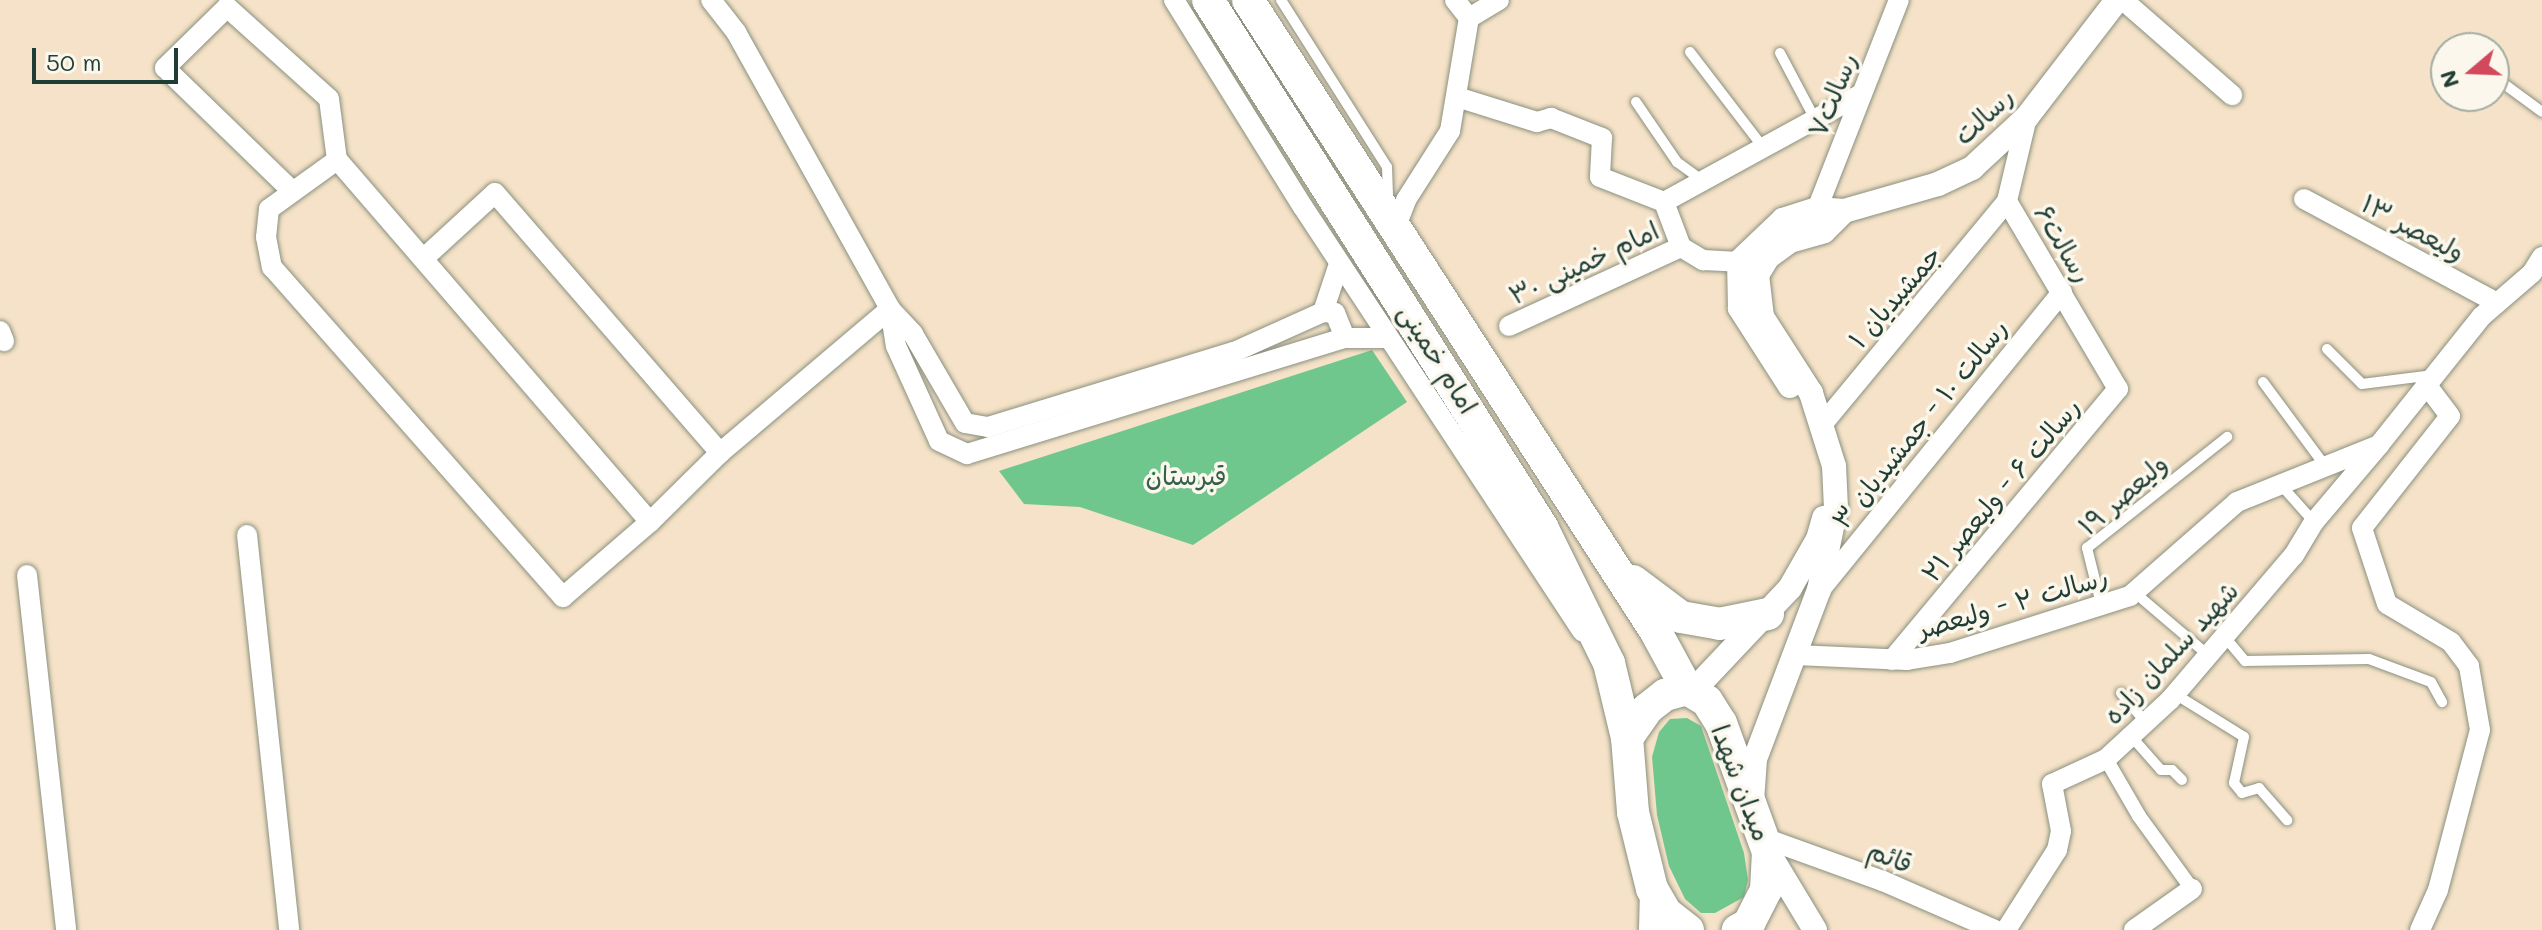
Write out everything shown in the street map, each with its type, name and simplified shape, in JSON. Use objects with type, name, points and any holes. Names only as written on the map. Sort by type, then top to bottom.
[{"type":"highway","name":"امام خمینی","points":[[1208,0],[1274,128],[1542,527],[1609,663],[1627,738]]},
{"type":"highway","name":"امام خمینی","points":[[1248,0],[1616,568],[1690,690]]},
{"type":"highway","points":[[1616,568],[1681,617],[1719,624],[1768,614]]},
{"type":"highway","points":[[1688,930],[1666,913],[1652,889],[1633,812],[1627,738],[1647,709],[1665,695],[1690,690]]},
{"type":"highway","name":"میدان شهدا","points":[[1690,690],[1707,701],[1721,723],[1766,845],[1766,890],[1749,924],[1738,930]]},
{"type":"street","points":[[711,0],[736,32],[890,309],[913,334],[965,423],[988,427],[1234,352],[1323,312],[1335,313],[1345,338]]},
{"type":"street","points":[[1174,0],[1274,128],[1339,264],[1560,604],[1609,663]]},
{"type":"street","points":[[1392,225],[1450,131],[1469,18],[1455,0]]},
{"type":"street","points":[[1469,18],[1499,0]]},
{"type":"street","name":"رسالت۷","points":[[1817,209],[1899,0]]},
{"type":"street","points":[[2120,0],[2232,95]]},
{"type":"street","name":"رسالت","points":[[1739,262],[1783,220],[1817,209],[1844,211],[1938,184],[1972,168],[2027,117],[2120,0]]},
{"type":"street","points":[[290,189],[165,68],[227,7],[329,99],[337,160],[650,522]]},
{"type":"street","points":[[1664,202],[1861,94]]},
{"type":"street","points":[[1457,97],[1537,122],[1551,118],[1602,138],[1600,177],[1664,202],[1681,247],[1703,260],[1739,262],[1740,308],[1776,368],[1817,417]]},
{"type":"street","name":"رسالت۶","points":[[2027,117],[2007,201],[2118,389]]},
{"type":"street","points":[[337,160],[290,189],[269,209],[266,237],[272,267],[563,597],[650,522],[720,453],[890,309]]},
{"type":"street","points":[[424,258],[495,193],[720,453]]},
{"type":"street","name":"ولیعصر ۱۳","points":[[2304,199],[2497,303]]},
{"type":"street","name":"جمشیدیان ۱","points":[[1817,417],[2007,201]]},
{"type":"street","name":"رسالت","points":[[1752,803],[1755,759],[1770,710],[1796,655],[1834,537],[1833,480],[1811,393],[1762,317],[1757,275],[1768,257],[1790,241],[1824,231],[1844,211]]},
{"type":"street","name":"امام خمینی ۳۰","points":[[1509,326],[1681,247]]},
{"type":"street","points":[[2379,445],[2497,303],[2532,273],[2542,257]]},
{"type":"street","points":[[1323,312],[1339,264]]},
{"type":"street","name":"رسالت ۱۰ - جمشیدیان ۳","points":[[1819,590],[2062,292]]},
{"type":"street","points":[[890,309],[896,346],[939,441],[967,454],[1345,338],[1387,338]]},
{"type":"street","points":[[2420,930],[2438,890],[2480,730],[2469,666],[2451,642],[2387,604],[2362,528],[2450,416],[2431,380]]},
{"type":"street","name":"رسالت ۶ - ولیعصر ۲۱","points":[[1892,660],[2118,389]]},
{"type":"street","points":[[954,448],[965,423]]},
{"type":"street","name":"رسالت ۲ - ولیعصر","points":[[1796,655],[1892,660],[1950,653],[2101,604],[2134,592],[2237,502],[2323,463],[2379,445]]},
{"type":"street","name":"شهید سلمان زاده","points":[[2006,930],[2057,850],[2061,831],[2052,784],[2106,759],[2175,694],[2309,537],[2314,522],[2379,445]]},
{"type":"street","name":"رسالت","points":[[1690,690],[1768,614],[1790,588],[1818,539],[1833,480]]},
{"type":"street","points":[[247,535],[289,930]]},
{"type":"street","points":[[27,575],[66,930]]},
{"type":"street","points":[[2106,759],[2139,816],[2192,889],[2134,930]]},
{"type":"street","points":[[1766,845],[1815,930]]},
{"type":"street","name":"قائم","points":[[1766,845],[1883,881],[1995,930]]},
{"type":"street","points":[[1651,930],[1652,889]]},
{"type":"lane","points":[[1281,0],[1387,167],[1392,225]]},
{"type":"lane","points":[[1690,52],[1763,147]]},
{"type":"lane","points":[[1780,53],[1815,119]]},
{"type":"lane","points":[[2510,88],[2542,112]]},
{"type":"lane","points":[[1636,102],[1677,162],[1702,180]]},
{"type":"lane","points":[[2327,349],[2362,384],[2431,380]]},
{"type":"lane","points":[[2263,382],[2323,463]]},
{"type":"lane","name":"ولیعصر ۱۹","points":[[2101,604],[2087,548],[2227,437]]},
{"type":"lane","points":[[2279,483],[2314,522]]},
{"type":"lane","points":[[2134,592],[2208,655]]},
{"type":"lane","points":[[2224,636],[2245,661],[2369,659],[2431,682],[2442,702]]},
{"type":"lane","points":[[2121,693],[2161,770],[2172,770],[2182,780]]},
{"type":"lane","points":[[2175,694],[2244,737],[2234,783],[2242,793],[2259,788],[2287,820]]},
{"type":"green space","name":"قبرستان","points":[[1372,350],[1407,402],[1193,545],[1080,507],[1024,504],[999,471]]},
{"type":"green space","points":[[1687,718],[1701,726],[1744,853],[1748,880],[1744,897],[1715,913],[1701,913],[1685,899],[1669,866],[1657,815],[1652,757],[1659,732],[1670,719]]}]
